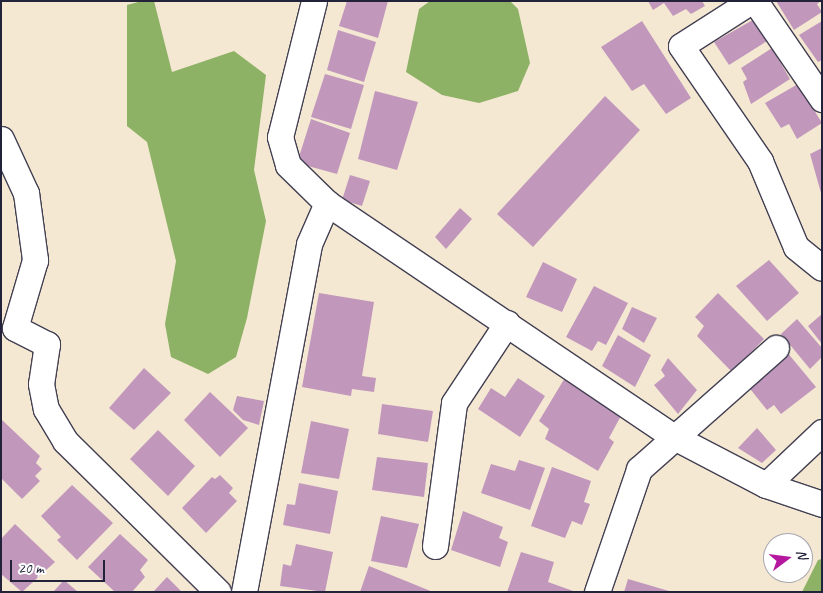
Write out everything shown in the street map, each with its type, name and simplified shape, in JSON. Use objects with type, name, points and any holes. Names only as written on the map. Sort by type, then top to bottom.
[{"type":"street","points":[[314,1],[280,137],[288,165],[327,203],[674,437],[766,485],[822,504]]},
{"type":"street","points":[[751,1],[681,46],[760,161],[796,247],[822,268]]},
{"type":"street","points":[[755,1],[822,99]]},
{"type":"street","points":[[1,139],[26,194],[35,260],[15,328],[47,344],[40,384],[46,409],[64,441],[218,592]]},
{"type":"street","points":[[244,592],[309,244],[327,203]]},
{"type":"street","points":[[434,546],[454,403],[507,323]]},
{"type":"street","points":[[597,592],[639,469],[776,348]]},
{"type":"street","points":[[766,485],[822,432]]},
{"type":"green space","points":[[142,1],[154,1],[172,72],[234,51],[266,75],[254,170],[266,221],[247,318],[236,357],[208,374],[171,357],[165,324],[176,261],[147,142],[127,126],[127,5]]},
{"type":"green space","points":[[430,1],[510,1],[518,9],[530,63],[518,91],[479,103],[442,95],[406,72],[419,9]]},
{"type":"green space","points":[[822,559],[822,592],[802,592],[806,583],[813,583],[813,570],[818,560]]},
{"type":"building","points":[[347,1],[388,1],[378,38],[339,26]]},
{"type":"building","points":[[648,1],[702,1],[705,6],[691,14],[686,9],[673,16],[664,3],[653,10]]},
{"type":"building","points":[[776,1],[821,1],[817,4],[822,12],[794,30]]},
{"type":"building","points":[[758,17],[767,41],[729,65],[714,42]]},
{"type":"building","points":[[642,21],[691,98],[666,114],[644,84],[632,91],[601,47]]},
{"type":"building","points":[[822,21],[822,60],[818,62],[799,35]]},
{"type":"building","points":[[338,30],[376,42],[364,82],[327,70]]},
{"type":"building","points":[[772,48],[790,79],[751,104],[743,82],[747,79],[741,68]]},
{"type":"building","points":[[325,74],[364,85],[351,129],[311,117]]},
{"type":"building","points":[[798,84],[822,123],[797,139],[789,124],[781,128],[765,103]]},
{"type":"building","points":[[375,91],[418,102],[397,170],[358,159]]},
{"type":"building","points":[[605,96],[640,130],[533,247],[497,214]]},
{"type":"building","points":[[311,119],[350,133],[337,174],[297,163]]},
{"type":"building","points":[[822,148],[822,193],[821,193],[810,154]]},
{"type":"building","points":[[350,175],[370,181],[362,206],[342,200]]},
{"type":"building","points":[[460,208],[472,219],[446,249],[435,237]]},
{"type":"building","points":[[769,260],[799,293],[767,321],[736,286]]},
{"type":"building","points":[[543,262],[577,279],[562,312],[526,297]]},
{"type":"building","points":[[594,286],[628,303],[606,345],[598,341],[592,351],[566,337]]},
{"type":"building","points":[[319,293],[374,302],[362,376],[376,378],[374,392],[352,389],[351,396],[302,387]]},
{"type":"building","points":[[718,293],[764,339],[732,372],[697,336],[704,326],[695,317]]},
{"type":"building","points":[[632,307],[657,318],[644,343],[622,329]]},
{"type":"building","points":[[822,314],[822,344],[808,326]]},
{"type":"building","points":[[797,319],[822,348],[822,357],[810,369],[781,334]]},
{"type":"building","points":[[618,335],[651,355],[635,387],[602,366]]},
{"type":"building","points":[[786,351],[816,387],[781,414],[774,405],[767,410],[747,385]]},
{"type":"building","points":[[668,358],[697,390],[678,414],[654,385],[665,376],[661,370]]},
{"type":"building","points":[[144,368],[171,393],[134,430],[109,408]]},
{"type":"building","points":[[566,376],[622,414],[609,438],[614,442],[598,471],[545,439],[549,429],[539,421]]},
{"type":"building","points":[[518,378],[545,396],[520,437],[478,409],[491,388],[505,397]]},
{"type":"building","points":[[210,392],[248,428],[220,457],[184,420]]},
{"type":"building","points":[[237,396],[264,401],[259,425],[243,420],[233,410]]},
{"type":"building","points":[[382,404],[433,411],[428,442],[378,434]]},
{"type":"building","points":[[1,419],[40,456],[36,463],[42,469],[35,476],[40,481],[22,499],[1,478]]},
{"type":"building","points":[[311,421],[349,429],[339,479],[301,473]]},
{"type":"building","points":[[757,428],[776,450],[762,463],[738,448]]},
{"type":"building","points":[[158,430],[195,466],[168,496],[130,459]]},
{"type":"building","points":[[377,457],[428,463],[424,497],[372,490]]},
{"type":"building","points":[[519,460],[545,468],[530,510],[481,493],[491,464],[515,471]]},
{"type":"building","points":[[552,467],[591,481],[584,502],[590,504],[582,525],[572,521],[565,538],[531,526]]},
{"type":"building","points":[[220,475],[233,488],[229,493],[237,501],[206,533],[182,508],[212,477],[215,479]]},
{"type":"building","points":[[299,483],[338,491],[330,534],[283,525],[287,504],[295,505]]},
{"type":"building","points":[[72,485],[113,523],[77,560],[57,540],[61,537],[41,516]]},
{"type":"building","points":[[463,511],[503,527],[499,538],[508,542],[500,567],[451,550]]},
{"type":"building","points":[[381,516],[419,524],[407,568],[371,561]]},
{"type":"building","points":[[15,524],[55,562],[22,592],[1,574],[1,539]]},
{"type":"building","points":[[120,534],[148,560],[140,570],[145,577],[132,592],[115,592],[88,567]]},
{"type":"building","points":[[296,544],[333,552],[325,592],[280,586],[283,564],[291,566]]},
{"type":"building","points":[[521,552],[554,562],[548,582],[576,592],[507,592]]},
{"type":"building","points":[[369,566],[433,592],[360,592]]},
{"type":"building","points":[[167,577],[182,592],[153,592]]},
{"type":"building","points":[[628,579],[669,591],[669,592],[624,592]]},
{"type":"building","points":[[64,580],[78,592],[53,592]]}]
